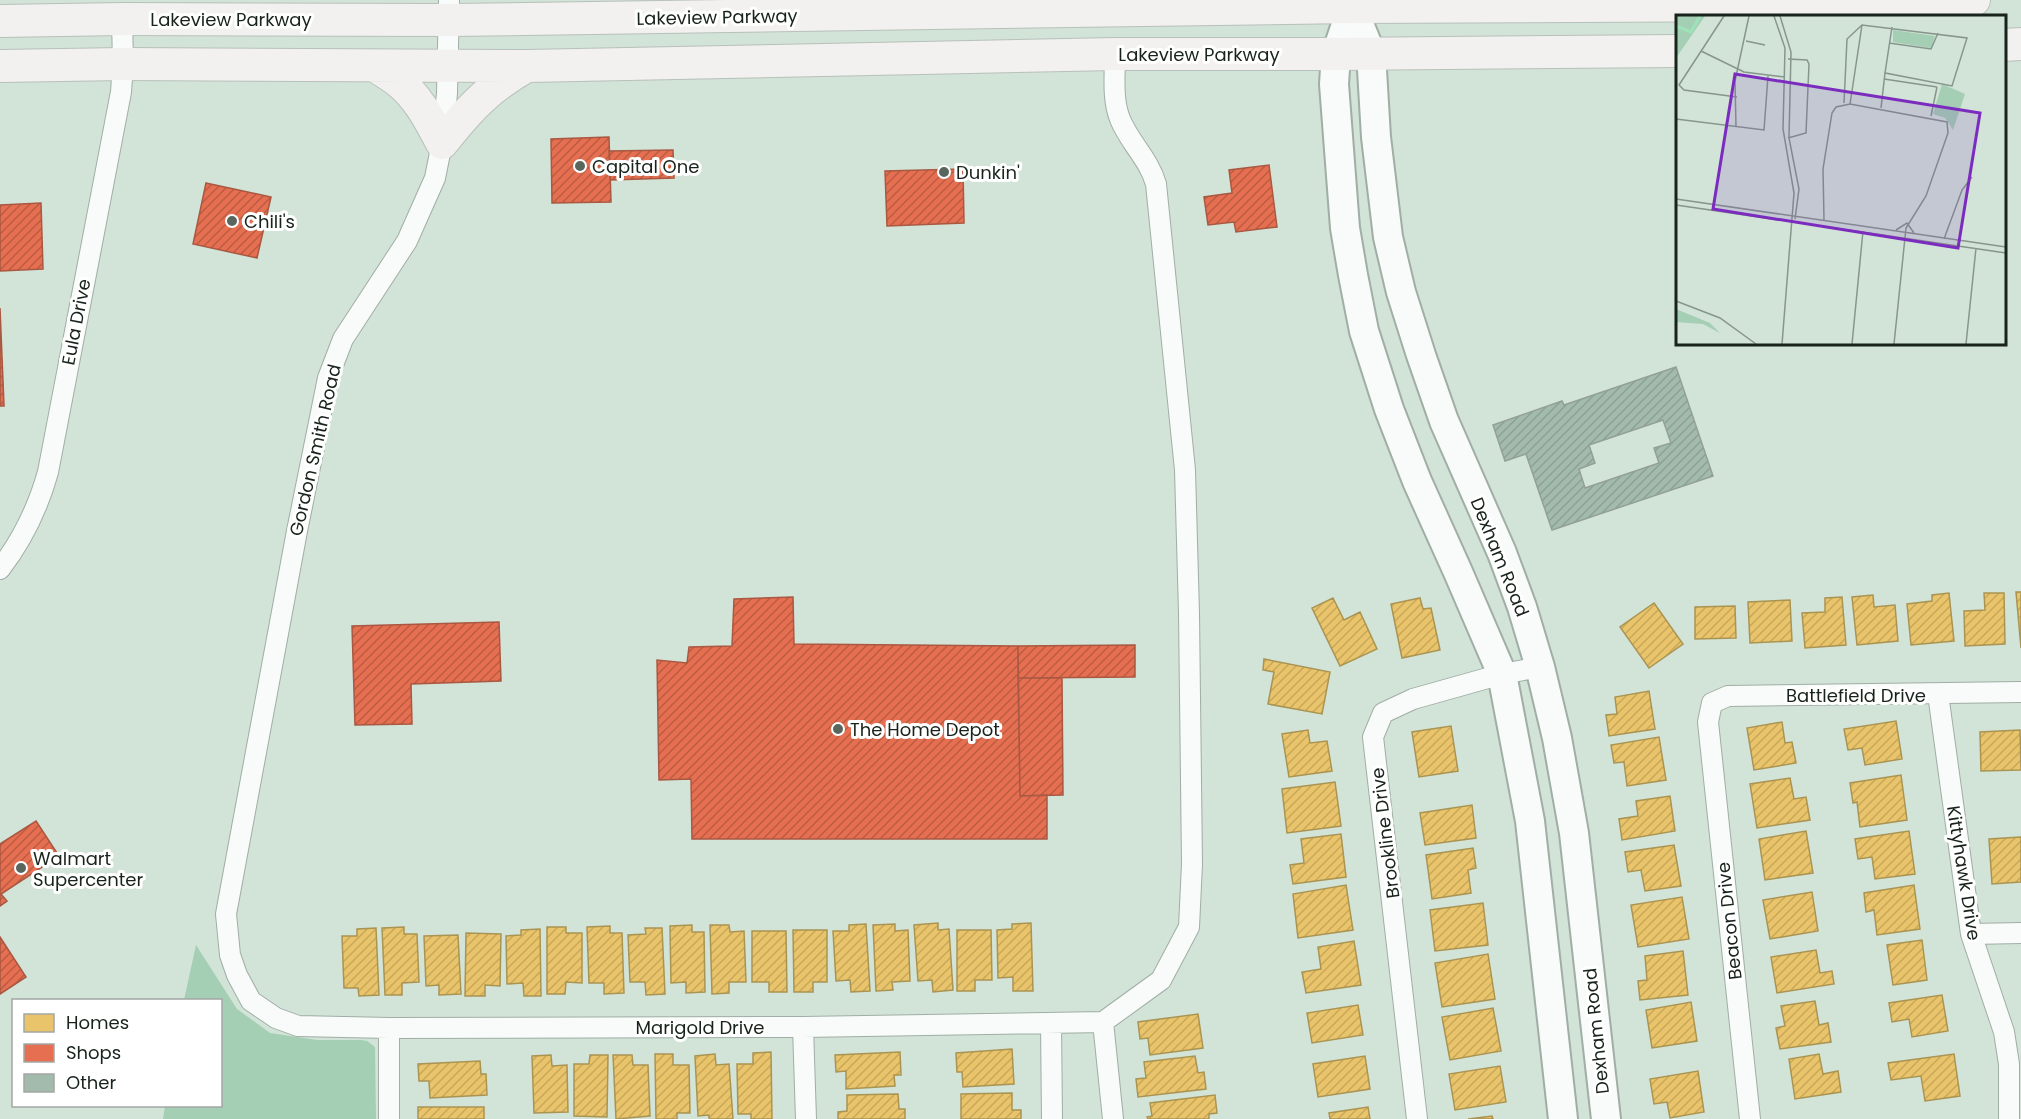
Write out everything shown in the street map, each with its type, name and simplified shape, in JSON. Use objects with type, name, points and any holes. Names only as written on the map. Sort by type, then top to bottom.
[{"type":"main road","name":"Lakeview Parkway","points":[[0,21],[449,10],[1352,3],[1771,5],[1974,0]]},
{"type":"main road","points":[[784,8],[785,60]]},
{"type":"main road","points":[[2006,45],[2021,44]]},
{"type":"main road","name":"Lakeview Parkway","points":[[0,66],[123,64],[448,67],[1115,54],[1676,51]]},
{"type":"main road","points":[[375,66],[399,82],[410,93],[425,112],[442,143],[464,115],[487,93],[503,79],[527,66]]},
{"type":"street","name":"Dexham Road","points":[[1352,3],[1371,53],[1376,136],[1388,237],[1401,292],[1420,355],[1444,421],[1502,553],[1522,607],[1540,667],[1557,738],[1574,833],[1606,1119]]},
{"type":"street","points":[[1352,3],[1336,54],[1334,84],[1346,228],[1364,331],[1389,409],[1417,482],[1502,674],[1530,821],[1563,1119]]},
{"type":"street","name":"Gordon Smith Road","points":[[235,866],[297,531],[328,378],[343,339],[407,241],[435,178],[442,143],[448,67],[449,10]]},
{"type":"street","name":"Eula Drive","points":[[0,569],[28,528],[48,472],[121,92],[122,19]]},
{"type":"street","points":[[1113,1119],[1103,1022],[1161,980],[1188,927],[1191,864],[1189,613],[1185,470],[1156,184],[1152,172],[1119,118],[1114,94],[1115,54]]},
{"type":"street","name":"Brookline Drive","points":[[1418,1119],[1373,737],[1383,713],[1413,699],[1502,674],[1540,667]]},
{"type":"street","name":"Battlefield Drive","points":[[1708,722],[1712,704],[1728,696],[2021,692]]},
{"type":"street","name":"Kittyhawk Drive","points":[[1938,694],[1971,934],[2004,1032],[2008,1064],[2009,1119]]},
{"type":"street","name":"Beacon Drive","points":[[1708,722],[1750,1119]]},
{"type":"street","name":"Marigold Drive","points":[[235,866],[226,914],[230,955],[237,975],[251,1001],[276,1018],[298,1026],[389,1028],[803,1027],[1103,1022]]},
{"type":"street","points":[[1971,934],[2021,933]]},
{"type":"street","points":[[1051,1023],[1052,1119]]},
{"type":"street","points":[[803,1027],[806,1119]]},
{"type":"street","points":[[388,1119],[389,1028]]},
{"type":"green space","points":[[196,945],[237,1009],[270,1033],[317,1040],[367,1041],[375,1047],[376,1119],[163,1119],[165,1107],[222,1107],[222,999],[184,999]]},
{"type":"building: Homes","points":[[2016,592],[2021,592],[2021,648]]},
{"type":"building: Homes","points":[[1949,593],[1954,641],[1911,645],[1907,604],[1932,601],[1932,595]]},
{"type":"building: Homes","points":[[1984,593],[2004,593],[2005,644],[1965,646],[1964,611],[1985,610]]},
{"type":"building: Homes","points":[[1873,595],[1874,607],[1895,605],[1898,641],[1857,645],[1852,597]]},
{"type":"building: Homes","points":[[1842,597],[1846,645],[1805,648],[1802,613],[1825,612],[1825,598]]},
{"type":"building: Homes","points":[[1333,598],[1344,620],[1360,612],[1377,649],[1340,666],[1312,608]]},
{"type":"building: Homes","points":[[1420,598],[1423,609],[1431,608],[1440,650],[1402,658],[1391,604]]},
{"type":"building: Homes","points":[[1790,600],[1792,641],[1750,643],[1748,602]]},
{"type":"building: Homes","points":[[1654,603],[1683,644],[1649,668],[1620,627]]},
{"type":"building: Homes","points":[[1735,606],[1736,638],[1695,639],[1695,607]]},
{"type":"building: Homes","points":[[1264,659],[1330,672],[1322,714],[1268,704],[1274,672],[1263,670]]},
{"type":"building: Homes","points":[[1649,691],[1655,729],[1609,736],[1606,715],[1617,714],[1615,697]]},
{"type":"building: Homes","points":[[1896,721],[1902,759],[1865,765],[1862,748],[1848,750],[1844,729]]},
{"type":"building: Homes","points":[[1782,722],[1785,743],[1792,742],[1796,763],[1754,770],[1747,728]]},
{"type":"building: Homes","points":[[1451,726],[1458,771],[1419,777],[1412,732]]},
{"type":"building: Homes","points":[[1308,730],[1310,743],[1327,741],[1332,771],[1289,777],[1282,734]]},
{"type":"building: Homes","points":[[2020,730],[2021,770],[1981,771],[1980,732]]},
{"type":"building: Homes","points":[[1659,737],[1666,780],[1627,786],[1624,762],[1614,763],[1611,745]]},
{"type":"building: Homes","points":[[1901,775],[1907,820],[1860,827],[1857,802],[1853,803],[1850,783]]},
{"type":"building: Homes","points":[[1790,778],[1794,799],[1806,797],[1810,820],[1757,828],[1750,784]]},
{"type":"building: Homes","points":[[1335,782],[1341,826],[1287,833],[1282,789]]},
{"type":"building: Homes","points":[[1670,796],[1675,831],[1622,840],[1619,819],[1638,816],[1636,801]]},
{"type":"building: Homes","points":[[1472,805],[1476,838],[1425,845],[1420,813]]},
{"type":"building: Homes","points":[[1806,831],[1813,873],[1765,880],[1759,839]]},
{"type":"building: Homes","points":[[1909,831],[1915,874],[1875,879],[1872,857],[1858,859],[1855,839]]},
{"type":"building: Homes","points":[[1341,834],[1346,877],[1293,884],[1290,865],[1304,863],[1301,839]]},
{"type":"building: Homes","points":[[2021,837],[2021,882],[1992,884],[1989,839]]},
{"type":"building: Homes","points":[[1674,845],[1681,886],[1645,891],[1641,870],[1628,872],[1625,852]]},
{"type":"building: Homes","points":[[1473,848],[1476,868],[1468,870],[1471,893],[1432,899],[1426,855]]},
{"type":"building: Homes","points":[[1346,885],[1353,930],[1298,938],[1293,894]]},
{"type":"building: Homes","points":[[1914,885],[1920,929],[1877,935],[1874,910],[1866,912],[1864,893]]},
{"type":"building: Homes","points":[[1812,892],[1818,931],[1770,939],[1763,900]]},
{"type":"building: Homes","points":[[1682,897],[1689,939],[1638,947],[1631,905]]},
{"type":"building: Homes","points":[[1483,903],[1488,945],[1435,951],[1430,910]]},
{"type":"building: Homes","points":[[938,923],[938,930],[949,929],[953,990],[933,992],[932,980],[918,981],[914,925]]},
{"type":"building: Homes","points":[[1031,923],[1033,991],[1013,991],[1013,977],[998,978],[997,930],[1012,929],[1012,924]]},
{"type":"building: Homes","points":[[866,924],[870,991],[851,992],[850,980],[836,981],[833,931],[849,931],[849,925]]},
{"type":"building: Homes","points":[[895,924],[895,931],[908,930],[910,981],[892,982],[893,990],[876,991],[873,925]]},
{"type":"building: Homes","points":[[692,925],[692,932],[704,932],[705,992],[686,993],[686,982],[671,983],[670,926]]},
{"type":"building: Homes","points":[[710,925],[729,925],[730,932],[744,931],[746,982],[729,982],[729,993],[712,994]]},
{"type":"building: Homes","points":[[610,926],[610,933],[622,933],[624,993],[604,994],[604,983],[589,983],[587,927]]},
{"type":"building: Homes","points":[[404,927],[404,934],[417,934],[419,982],[402,983],[402,995],[385,995],[382,928]]},
{"type":"building: Homes","points":[[547,927],[566,927],[566,933],[582,933],[582,983],[566,982],[565,994],[547,994]]},
{"type":"building: Homes","points":[[376,928],[379,995],[359,996],[358,988],[344,988],[342,936],[357,936],[357,929]]},
{"type":"building: Homes","points":[[645,928],[662,928],[665,994],[646,995],[645,982],[630,982],[628,935],[646,934]]},
{"type":"building: Homes","points":[[540,929],[541,996],[524,996],[523,983],[507,984],[506,936],[521,935],[521,930]]},
{"type":"building: Homes","points":[[793,930],[827,930],[827,982],[813,982],[813,992],[794,992]]},
{"type":"building: Homes","points":[[957,930],[991,930],[992,980],[975,980],[975,991],[957,991]]},
{"type":"building: Homes","points":[[752,931],[786,931],[787,992],[769,992],[769,982],[752,982]]},
{"type":"building: Homes","points":[[466,933],[501,934],[500,986],[485,985],[485,996],[465,996]]},
{"type":"building: Homes","points":[[458,935],[461,994],[439,995],[439,985],[426,986],[424,936]]},
{"type":"building: Homes","points":[[1922,940],[1927,980],[1893,985],[1887,945]]},
{"type":"building: Homes","points":[[1354,941],[1361,985],[1306,993],[1302,972],[1321,969],[1318,947]]},
{"type":"building: Homes","points":[[1816,950],[1820,973],[1832,971],[1834,984],[1777,993],[1771,957]]},
{"type":"building: Homes","points":[[1683,951],[1688,995],[1640,1000],[1638,981],[1647,980],[1645,956]]},
{"type":"building: Homes","points":[[1488,954],[1495,999],[1442,1007],[1435,963]]},
{"type":"building: Homes","points":[[1942,995],[1948,1031],[1912,1037],[1909,1019],[1892,1022],[1889,1003]]},
{"type":"building: Homes","points":[[1815,1001],[1819,1025],[1828,1023],[1831,1042],[1780,1049],[1776,1028],[1785,1026],[1781,1006]]},
{"type":"building: Homes","points":[[1691,1002],[1697,1041],[1652,1048],[1646,1010]]},
{"type":"building: Homes","points":[[1358,1005],[1363,1035],[1312,1043],[1307,1013]]},
{"type":"building: Homes","points":[[1493,1008],[1501,1051],[1450,1060],[1442,1017]]},
{"type":"building: Homes","points":[[1198,1014],[1203,1048],[1150,1055],[1148,1038],[1140,1039],[1138,1022]]},
{"type":"building: Homes","points":[[1012,1049],[1014,1084],[963,1087],[962,1072],[957,1072],[956,1053]]},
{"type":"building: Homes","points":[[771,1052],[772,1119],[751,1119],[751,1114],[738,1114],[737,1064],[753,1064],[753,1053]]},
{"type":"building: Homes","points":[[900,1052],[901,1075],[894,1075],[895,1086],[846,1089],[846,1071],[836,1072],[835,1055]]},
{"type":"building: Homes","points":[[655,1054],[673,1054],[673,1065],[689,1065],[690,1113],[677,1113],[677,1119],[656,1119]]},
{"type":"building: Homes","points":[[715,1054],[716,1065],[729,1064],[733,1119],[709,1119],[709,1115],[698,1116],[695,1056]]},
{"type":"building: Homes","points":[[1819,1054],[1823,1074],[1838,1071],[1841,1092],[1795,1099],[1789,1059]]},
{"type":"building: Homes","points":[[1954,1054],[1960,1096],[1925,1101],[1921,1076],[1891,1080],[1888,1063]]},
{"type":"building: Homes","points":[[551,1055],[552,1066],[567,1065],[568,1112],[534,1113],[532,1056]]},
{"type":"building: Homes","points":[[590,1055],[608,1055],[607,1117],[574,1116],[574,1064],[589,1064]]},
{"type":"building: Homes","points":[[613,1055],[632,1055],[633,1065],[648,1065],[650,1116],[616,1119]]},
{"type":"building: Homes","points":[[1195,1056],[1198,1073],[1204,1072],[1206,1089],[1138,1097],[1136,1079],[1146,1078],[1144,1062]]},
{"type":"building: Homes","points":[[1365,1056],[1370,1089],[1318,1097],[1313,1064]]},
{"type":"building: Homes","points":[[480,1061],[481,1074],[486,1074],[487,1095],[430,1098],[429,1081],[419,1081],[418,1064]]},
{"type":"building: Homes","points":[[1500,1066],[1506,1102],[1455,1110],[1449,1074]]},
{"type":"building: Homes","points":[[1698,1071],[1704,1112],[1670,1118],[1667,1102],[1654,1104],[1650,1079]]},
{"type":"building: Homes","points":[[1012,1093],[1012,1110],[1021,1110],[1021,1119],[961,1119],[961,1094]]},
{"type":"building: Homes","points":[[898,1094],[899,1109],[905,1109],[905,1119],[838,1119],[838,1112],[847,1111],[847,1095]]},
{"type":"building: Homes","points":[[1215,1095],[1217,1113],[1209,1114],[1209,1119],[1148,1119],[1147,1117],[1152,1116],[1150,1103]]},
{"type":"building: Homes","points":[[418,1107],[484,1107],[484,1119],[418,1119]]},
{"type":"building: Homes","points":[[1368,1107],[1370,1119],[1330,1119],[1329,1113]]},
{"type":"building: Homes","points":[[1492,1116],[1493,1119],[1468,1119]]},
{"type":"building: Shops","name":"Capital One","points":[[609,137],[611,202],[552,203],[551,139]]},
{"type":"building: Shops","points":[[673,150],[674,178],[610,180],[609,151]]},
{"type":"building: Shops","points":[[1269,165],[1277,227],[1236,232],[1234,222],[1208,225],[1204,197],[1232,193],[1229,170]]},
{"type":"building: Shops","points":[[963,169],[964,223],[887,226],[885,171]]},
{"type":"building: Shops","name":"Chili's","points":[[206,183],[271,197],[257,258],[193,244]]},
{"type":"building: Shops","points":[[41,203],[43,269],[0,271],[0,205]]},
{"type":"building: Shops","points":[[0,308],[4,406],[0,406]]},
{"type":"building: Shops","name":"The Home Depot","points":[[793,597],[794,644],[1018,646],[1020,796],[1047,795],[1047,839],[692,839],[691,779],[659,780],[657,660],[687,663],[689,647],[732,646],[734,599]]},
{"type":"building: Shops","points":[[499,622],[501,681],[411,684],[412,724],[355,725],[352,626]]},
{"type":"building: Shops","points":[[1135,645],[1135,677],[1018,678],[1018,646]]},
{"type":"building: Shops","points":[[1018,678],[1062,678],[1063,795],[1020,796]]},
{"type":"building: Shops","name":"Walmart Supercenter","points":[[36,821],[59,856],[1,894],[7,901],[0,906],[0,844]]},
{"type":"building: Shops","points":[[0,937],[26,977],[0,994]]},
{"type":"building: Other","points":[[1676,367],[1713,476],[1552,530],[1526,454],[1505,461],[1493,425],[1562,401],[1564,405]],"holes":[[[1663,420],[1671,443],[1654,448],[1659,463],[1585,488],[1579,469],[1595,463],[1589,445]]]},
{"type":"place","name":"Capital One","points":[[580,166]]},
{"type":"place","name":"Dunkin'","points":[[944,172]]},
{"type":"place","name":"Chili's","points":[[232,221]]},
{"type":"place","name":"The Home Depot","points":[[838,729]]},
{"type":"place","name":"Walmart Supercenter","points":[[21,868]]}]
